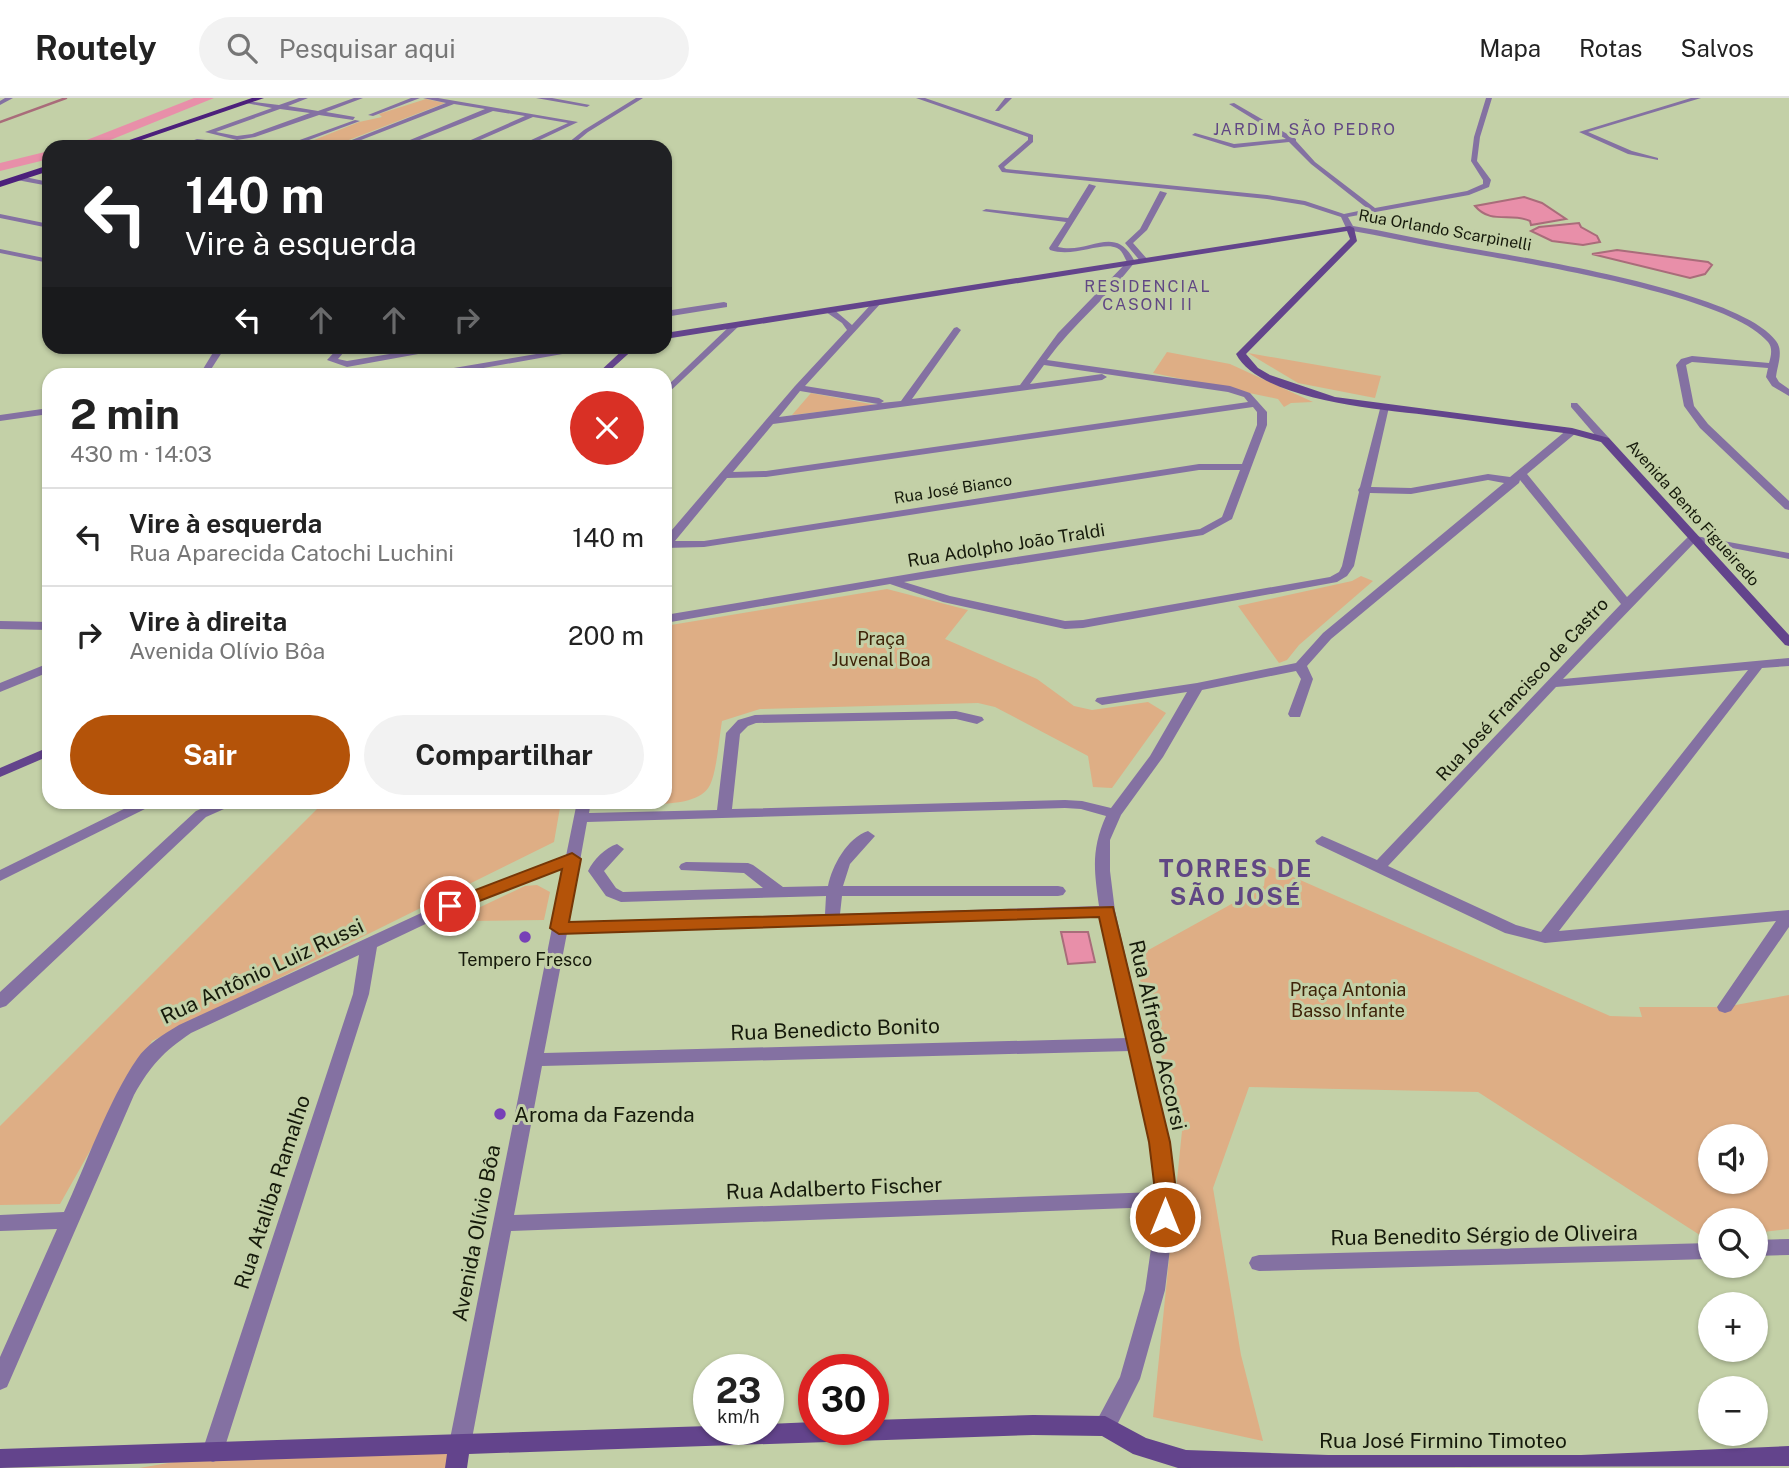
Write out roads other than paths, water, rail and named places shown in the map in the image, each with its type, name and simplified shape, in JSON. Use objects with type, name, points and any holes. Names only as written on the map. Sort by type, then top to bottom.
[{"type":"main road","points":[[141,140],[255,100]]},
{"type":"main road","points":[[0,184],[42,170]]},
{"type":"street","points":[[0,103],[9,98]]},
{"type":"street","points":[[305,98],[208,132],[245,138],[360,98]]},
{"type":"street","points":[[304,140],[356,118],[417,98]]},
{"type":"street","points":[[426,98],[575,122],[535,140]]},
{"type":"street","points":[[542,98],[587,105]]},
{"type":"street","points":[[577,111],[599,98]]},
{"type":"street","points":[[575,140],[640,98]]},
{"type":"street","name":"Rua Orlando Scarpinelli","points":[[919,98],[1031,136],[1031,141],[1000,167],[1004,171],[1305,203],[1344,216],[1350,228],[1548,263],[1701,304],[1749,324],[1774,343],[1777,352],[1771,377],[1775,384],[1789,393]]},
{"type":"street","points":[[997,110],[1009,98]]},
{"type":"street","points":[[1344,216],[1469,193],[1486,185],[1484,174],[1474,161],[1477,136],[1489,98]]},
{"type":"street","points":[[1656,159],[1630,153],[1582,132],[1698,98]]},
{"type":"street","points":[[255,100],[327,110],[356,118]]},
{"type":"street","points":[[255,100],[278,107],[356,118]]},
{"type":"street","points":[[355,140],[453,102]]},
{"type":"street","points":[[1232,104],[1293,141],[1313,163],[1372,209]]},
{"type":"street","points":[[413,140],[493,108]]},
{"type":"street","points":[[475,140],[534,115]]},
{"type":"street","points":[[1195,135],[1234,146],[1293,141]]},
{"type":"street","points":[[37,172],[42,174]]},
{"type":"street","points":[[20,178],[42,186]]},
{"type":"street","points":[[1092,186],[1053,248],[1064,251],[1125,245],[1143,230],[1163,193]]},
{"type":"street","points":[[986,211],[1069,219]]},
{"type":"street","points":[[0,216],[42,225]]},
{"type":"street","points":[[672,335],[1350,228],[1353,239],[1241,354],[1247,366],[1304,391],[1334,400],[1572,431],[1605,440]]},
{"type":"street","points":[[1125,245],[1144,260]]},
{"type":"street","points":[[1125,245],[1131,262]]},
{"type":"street","points":[[0,251],[42,260]]},
{"type":"street","points":[[37,259],[42,257]]},
{"type":"street","points":[[1023,387],[1061,335],[1131,262]]},
{"type":"street","points":[[672,536],[798,388],[878,302]]},
{"type":"street","points":[[672,313],[724,305]]},
{"type":"street","points":[[828,310],[845,321],[851,330]]},
{"type":"street","points":[[672,386],[736,325]]},
{"type":"street","points":[[899,403],[957,330]]},
{"type":"street","points":[[338,354],[332,360],[347,364],[409,354]]},
{"type":"street","points":[[472,368],[555,354]]},
{"type":"street","points":[[608,368],[624,354]]},
{"type":"street","points":[[1772,366],[1692,359],[1681,365],[1689,406],[1704,426],[1789,507]]},
{"type":"street","points":[[1040,362],[1230,389],[1247,395],[1256,404]]},
{"type":"street","points":[[770,421],[1121,374]]},
{"type":"street","points":[[798,388],[899,403]]},
{"type":"street","points":[[724,475],[766,474],[1256,404]]},
{"type":"street","name":"Rua Adolpho João Traldi","points":[[672,618],[963,568],[1203,532],[1227,519],[1262,425],[1262,412],[1256,404]]},
{"type":"street","name":"Avenida Bento Figueiredo","points":[[1574,405],[1789,642]]},
{"type":"street","points":[[891,581],[1046,622],[1083,624],[1334,579],[1343,575],[1348,566],[1363,490],[1384,407]]},
{"type":"street","points":[[0,418],[42,412]]},
{"type":"street","points":[[1102,701],[1197,687],[1300,666],[1327,636],[1572,431]]},
{"type":"street","name":"Rua José Bianco","points":[[672,544],[704,544],[1199,467],[1246,467]]},
{"type":"street","points":[[1363,490],[1411,491],[1488,477],[1518,478],[1627,604]]},
{"type":"street","points":[[1694,537],[1789,556]]},
{"type":"street","name":"Rua José Francisco de Castro","points":[[1378,868],[1627,604],[1694,537]]},
{"type":"street","points":[[963,568],[939,580],[939,587],[966,602]]},
{"type":"street","points":[[0,625],[42,626]]},
{"type":"street","points":[[1551,684],[1789,662]]},
{"type":"street","points":[[1545,938],[1758,665]]},
{"type":"street","points":[[1295,715],[1307,679],[1300,666]]},
{"type":"street","points":[[0,688],[42,670]]},
{"type":"street","name":"Rua Alfredo Accorsi","points":[[1105,1426],[1130,1379],[1151,1303],[1167,1199],[1160,1142],[1107,911],[1102,871],[1104,840],[1114,814],[1156,757],[1197,687]]},
{"type":"street","points":[[724,813],[733,733],[743,723],[755,719],[956,715],[977,720]]},
{"type":"street","points":[[0,773],[42,754]]},
{"type":"street","points":[[583,810],[724,813],[1082,805],[1114,814]]},
{"type":"street","points":[[0,876],[134,809]]},
{"type":"street","points":[[0,1002],[202,809]]},
{"type":"street","name":"Avenida Olívio Bôa","points":[[456,1468],[583,810]]},
{"type":"street","points":[[832,919],[833,891],[844,859],[867,836]]},
{"type":"street","points":[[1322,841],[1511,929],[1545,938],[1789,915]]},
{"type":"street","points":[[617,849],[599,864],[596,871],[611,892],[621,897],[833,891],[1058,891]]},
{"type":"street","name":"Rua Antônio Luiz Russi","points":[[0,1380],[126,1094],[144,1062],[163,1043],[219,1012],[492,888],[572,859]]},
{"type":"street","points":[[686,867],[748,868],[780,893]]},
{"type":"street","points":[[559,928],[1107,911]]},
{"type":"street","points":[[1725,1007],[1789,915]]},
{"type":"street","name":"Rua Ataliba Ramalho","points":[[213,1451],[361,994],[369,945]]},
{"type":"street","name":"Rua Benedicto Bonito","points":[[533,1060],[1138,1044]]},
{"type":"street","name":"Rua Adalberto Fischer","points":[[503,1223],[1167,1199]]},
{"type":"street","points":[[0,1223],[71,1220]]},
{"type":"street","points":[[1768,1248],[1789,1247]]},
{"type":"street","name":"Rua Benedito Sérgio de Oliveira","points":[[1259,1263],[1698,1251]]},
{"type":"street","points":[[0,1459],[1018,1425],[1105,1426]]},
{"type":"street","name":"Rua José Firmino Timoteo","points":[[1105,1426],[1141,1447],[1180,1460],[1328,1465],[1583,1466],[1733,1463],[1789,1456]]},
{"type":"waterway","points":[[0,122],[66,98]]},
{"type":"waterway","points":[[97,140],[207,98]]},
{"type":"waterway","points":[[0,167],[42,157]]},
{"type":"place","name":"Tempero Fresco","points":[[525,937]]},
{"type":"place","name":"Aroma da Fazenda","points":[[500,1114]]},
{"type":"district","name":"JARDIM SÃO PEDRO","points":[[1305,129]]},
{"type":"district","name":"RESIDENCIAL CASONI II","points":[[1148,295]]},
{"type":"district","name":"TORRES DE SÃO JOSÉ","points":[[1236,882]]},
{"type":"park label","name":"Praça Juvenal Boa","points":[[881,648]]},
{"type":"park label","name":"Praça Antonia Basso Infante","points":[[1348,999]]}]
